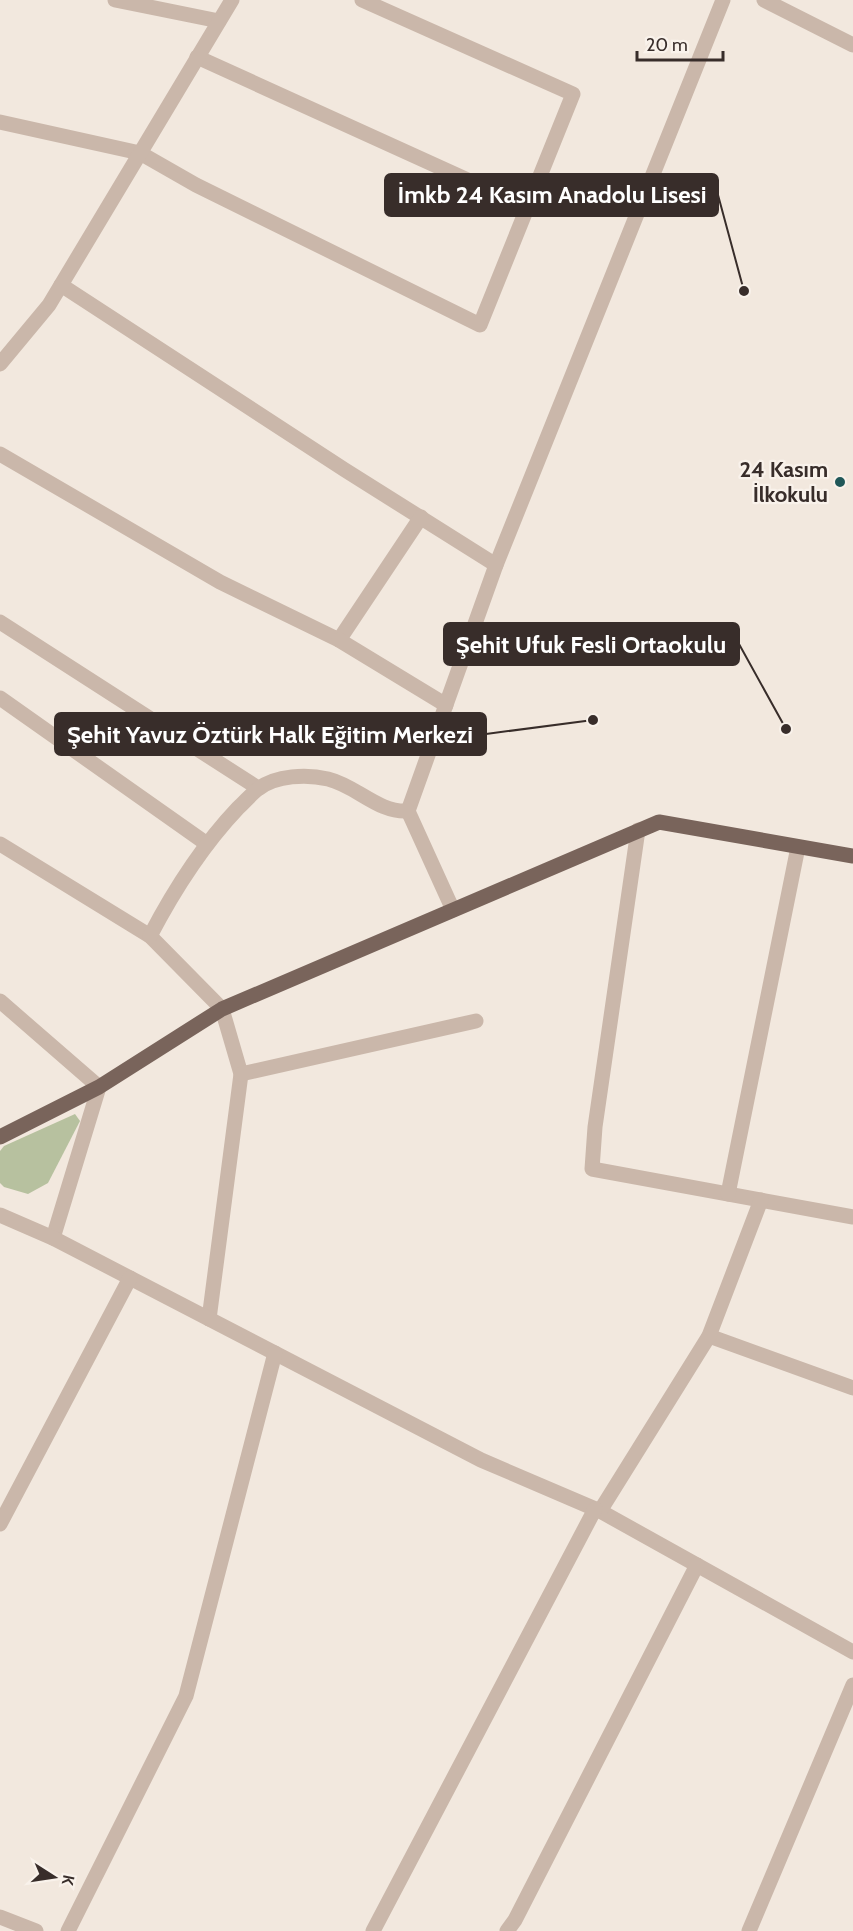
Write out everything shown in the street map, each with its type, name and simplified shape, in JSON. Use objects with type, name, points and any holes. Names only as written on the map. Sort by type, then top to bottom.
[{"type":"main road","points":[[0,1137],[99,1087],[222,1009],[659,822],[853,856]]},
{"type":"street","points":[[115,0],[219,21]]},
{"type":"street","points":[[0,364],[49,305],[232,0]]},
{"type":"street","points":[[0,122],[140,153],[196,185],[480,325],[573,94],[362,0]]},
{"type":"street","points":[[453,910],[408,811],[496,565],[723,0]]},
{"type":"street","points":[[764,0],[853,45]]},
{"type":"street","points":[[197,57],[527,207]]},
{"type":"street","points":[[61,285],[496,565]]},
{"type":"street","points":[[0,454],[220,582],[339,640],[446,705]]},
{"type":"street","points":[[339,640],[421,517]]},
{"type":"street","points":[[0,622],[258,788]]},
{"type":"street","points":[[0,698],[207,844]]},
{"type":"street","points":[[150,936],[167,904],[207,844],[258,788],[284,778],[312,776],[341,783],[387,809],[408,811]]},
{"type":"street","points":[[638,830],[595,1127],[592,1169],[853,1217]]},
{"type":"street","points":[[0,844],[150,936],[222,1009],[241,1074],[209,1319]]},
{"type":"street","points":[[728,1194],[798,847]]},
{"type":"street","points":[[0,1001],[99,1087],[53,1238]]},
{"type":"street","points":[[241,1074],[476,1021]]},
{"type":"street","points":[[373,1931],[598,1510],[709,1336],[761,1200]]},
{"type":"street","points":[[0,1215],[53,1238],[481,1460],[598,1510],[853,1652]]},
{"type":"street","points":[[0,1524],[130,1278]]},
{"type":"street","points":[[709,1336],[853,1388]]},
{"type":"street","points":[[68,1931],[186,1696],[275,1353]]},
{"type":"street","points":[[507,1931],[520,1910],[697,1565]]},
{"type":"street","points":[[749,1931],[853,1685]]},
{"type":"street","points":[[0,1917],[36,1931]]},
{"type":"green space","points":[[75,1114],[80,1121],[48,1183],[28,1194],[4,1187],[0,1183],[0,1151],[4,1146]]},
{"type":"place","name":"İmkb 24 Kasım Anadolu Lisesi","points":[[744,291]]},
{"type":"place","name":"24 Kasım İlkokulu","points":[[840,482]]},
{"type":"place","name":"Şehit Yavuz Öztürk Halk Eğitim Merkezi","points":[[593,720]]},
{"type":"place","name":"Şehit Ufuk Fesli Ortaokulu","points":[[786,729]]}]
